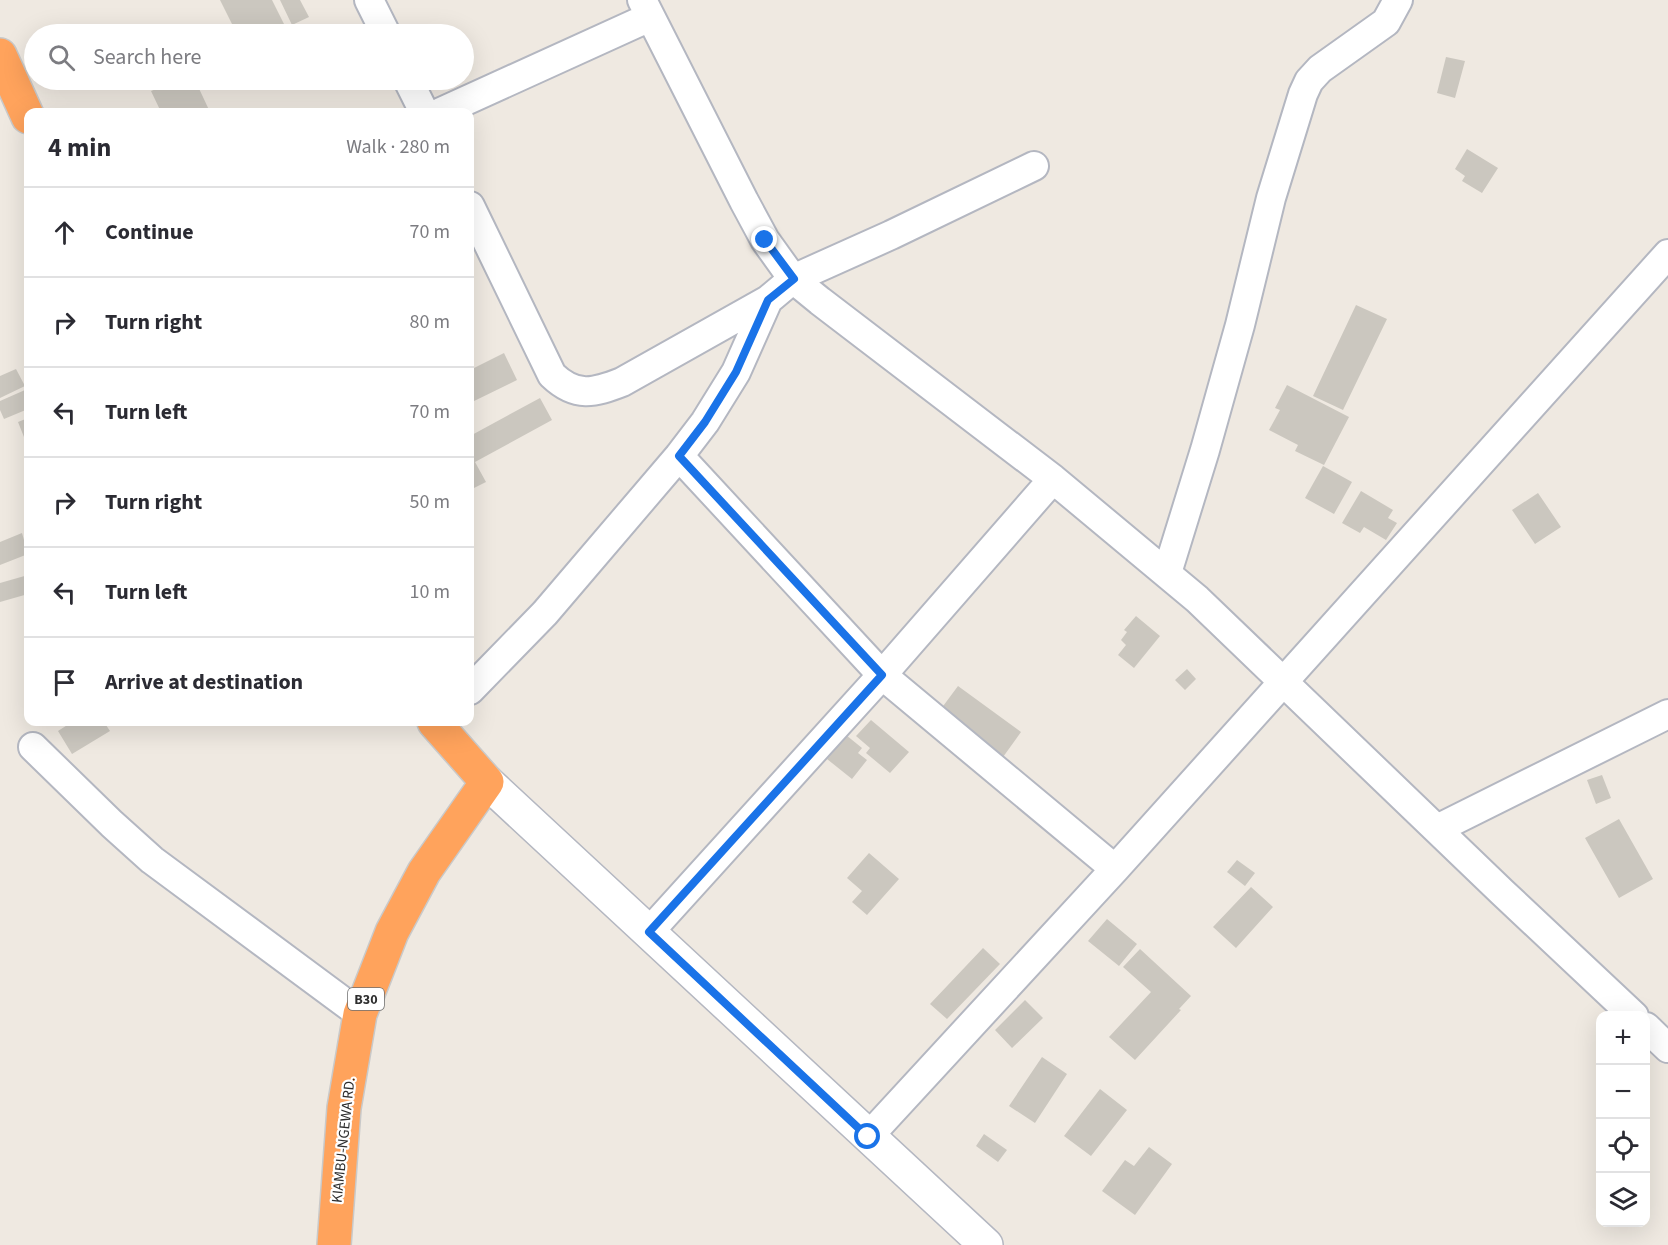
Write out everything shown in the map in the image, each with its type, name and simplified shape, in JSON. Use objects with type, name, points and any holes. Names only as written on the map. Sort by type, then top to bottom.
[{"type":"highway","points":[[0,55],[24,108]]},
{"type":"highway","points":[[439,726],[487,782]]},
{"type":"highway","name":"KIAMBU-NGEWA RD.","points":[[334,1245],[344,1108],[360,1014],[392,932],[424,872],[487,782]]},
{"type":"main road","points":[[487,782],[986,1245]]},
{"type":"street","points":[[369,0],[381,24]]},
{"type":"street","points":[[1167,573],[1205,450],[1271,198],[1303,94],[1320,69],[1386,22],[1398,0]]},
{"type":"street","points":[[449,108],[646,8],[754,221],[794,279],[1053,479],[1197,599],[1629,1011]]},
{"type":"street","points":[[413,90],[422,108]]},
{"type":"street","points":[[474,214],[552,375],[574,391],[590,392],[622,382],[768,300],[794,279],[891,235],[1034,165]]},
{"type":"street","points":[[868,1137],[1115,870],[1668,254]]},
{"type":"street","points":[[474,686],[545,613],[679,456],[705,422],[736,372],[768,300]]},
{"type":"street","points":[[679,456],[882,675],[1115,870]]},
{"type":"street","points":[[649,932],[882,675],[1053,479]]},
{"type":"street","points":[[1437,829],[1668,714]]},
{"type":"street","points":[[33,747],[152,860],[360,1014]]},
{"type":"street","points":[[1650,1031],[1668,1048]]},
{"type":"building","points":[[220,0],[272,0],[284,24],[232,24]]},
{"type":"building","points":[[280,0],[300,0],[309,17],[292,24]]},
{"type":"building","points":[[1446,57],[1465,61],[1455,98],[1437,93]]},
{"type":"building","points":[[200,90],[208,108],[159,108],[151,91]]},
{"type":"building","points":[[1467,149],[1498,168],[1482,193],[1462,181],[1465,176],[1455,169]]},
{"type":"building","points":[[1356,305],[1387,319],[1343,410],[1313,396]]},
{"type":"building","points":[[504,353],[517,380],[474,401],[474,368]]},
{"type":"building","points":[[16,369],[24,386],[0,398],[0,376]]},
{"type":"building","points":[[1287,385],[1349,417],[1324,465],[1295,451],[1298,445],[1269,430],[1280,410],[1275,408]]},
{"type":"building","points":[[24,390],[24,411],[4,419],[0,410],[0,401]]},
{"type":"building","points":[[540,398],[552,420],[475,462],[486,482],[474,488],[474,434]]},
{"type":"building","points":[[24,420],[24,437],[18,422]]},
{"type":"building","points":[[1323,466],[1352,482],[1334,514],[1305,498]]},
{"type":"building","points":[[1361,491],[1393,510],[1388,518],[1397,523],[1386,540],[1364,527],[1360,533],[1342,523]]},
{"type":"building","points":[[1538,493],[1561,527],[1535,544],[1512,510]]},
{"type":"building","points":[[22,533],[24,556],[0,565],[0,542]]},
{"type":"building","points":[[24,576],[24,595],[0,602],[0,583]]},
{"type":"building","points":[[1136,616],[1160,636],[1134,668],[1118,655],[1126,645],[1121,640],[1127,632],[1124,630]]},
{"type":"building","points":[[1187,669],[1196,679],[1185,690],[1175,680]]},
{"type":"building","points":[[958,686],[1021,732],[998,764],[935,717]]},
{"type":"building","points":[[871,720],[909,752],[890,773],[866,753],[870,748],[856,736]]},
{"type":"building","points":[[66,726],[107,726],[110,731],[72,754],[58,731]]},
{"type":"building","points":[[846,735],[862,748],[858,753],[867,760],[852,779],[827,759]]},
{"type":"building","points":[[1602,775],[1611,798],[1596,804],[1587,780]]},
{"type":"building","points":[[1619,819],[1653,879],[1619,898],[1585,838]]},
{"type":"building","points":[[869,853],[899,879],[867,915],[852,902],[862,891],[847,878]]},
{"type":"building","points":[[1237,860],[1255,873],[1245,886],[1227,872]]},
{"type":"building","points":[[1251,887],[1273,907],[1236,948],[1213,927]]},
{"type":"building","points":[[1107,919],[1137,944],[1119,966],[1088,941]]},
{"type":"building","points":[[983,948],[1000,964],[947,1019],[930,1004]]},
{"type":"building","points":[[1140,949],[1191,996],[1135,1060],[1109,1037],[1151,992],[1123,967]]},
{"type":"building","points":[[1025,1000],[1043,1018],[1012,1048],[995,1030]]},
{"type":"building","points":[[1042,1057],[1067,1074],[1035,1123],[1009,1106]]},
{"type":"building","points":[[1100,1089],[1127,1110],[1091,1156],[1064,1136]]},
{"type":"building","points":[[984,1134],[1007,1150],[998,1162],[976,1146]]},
{"type":"building","points":[[1149,1147],[1172,1164],[1135,1215],[1102,1191],[1125,1160],[1134,1166]]},
{"type":"route","points":[[765,240],[794,279],[768,300],[736,372],[705,422],[679,456],[882,675],[649,932],[868,1137]]}]
